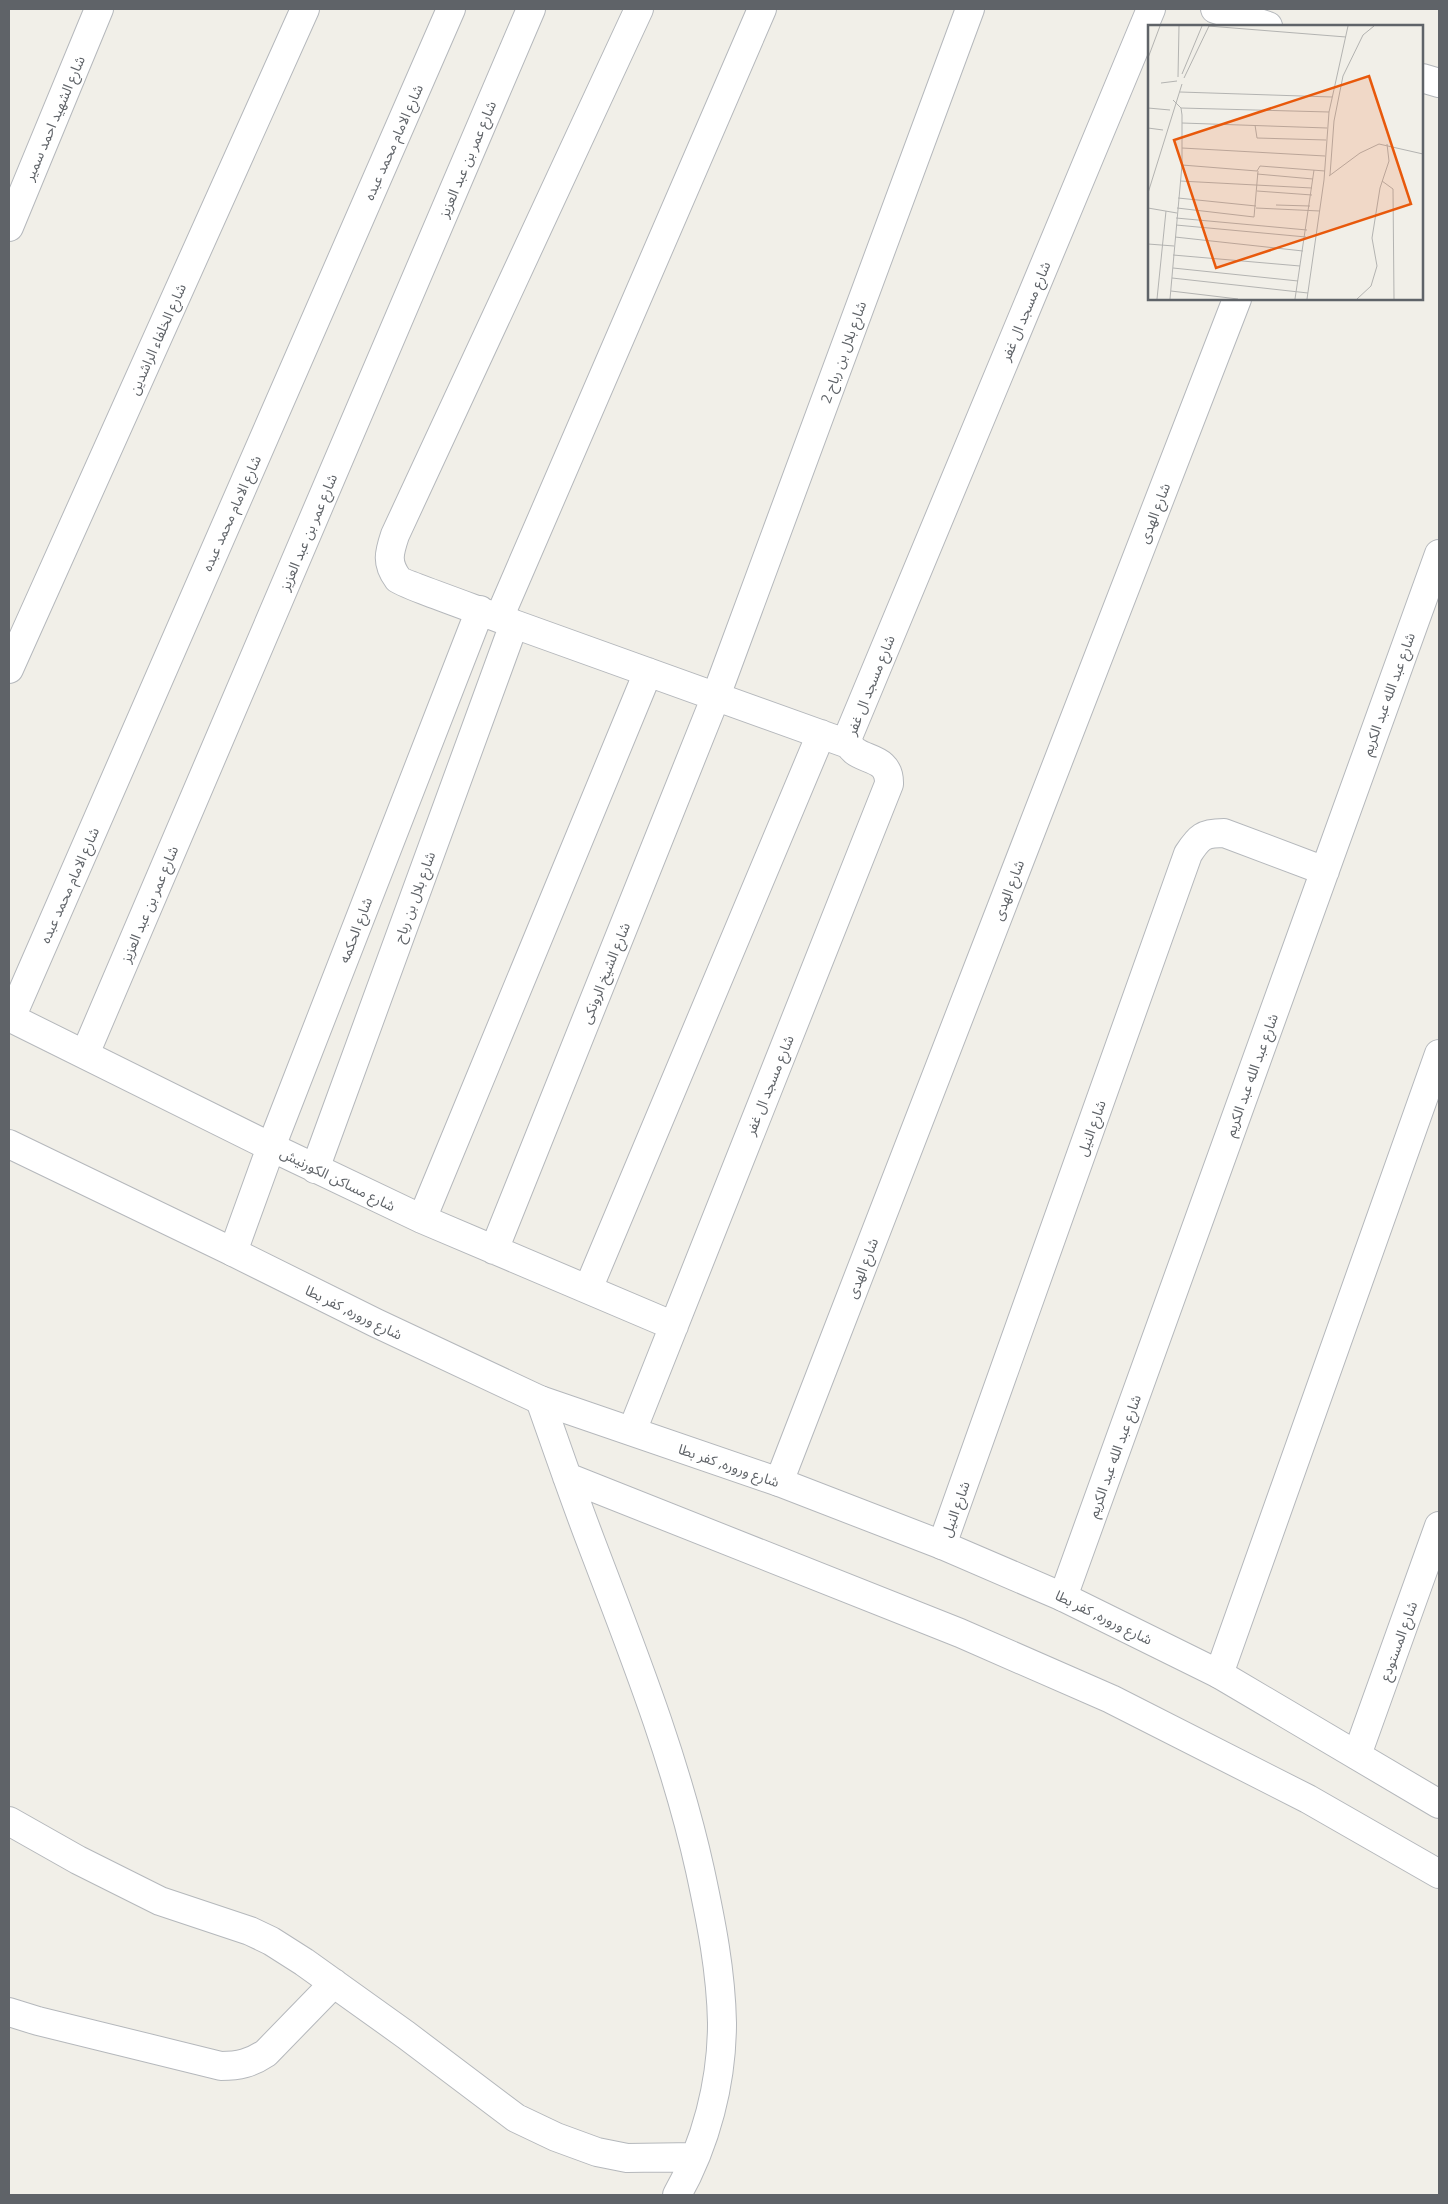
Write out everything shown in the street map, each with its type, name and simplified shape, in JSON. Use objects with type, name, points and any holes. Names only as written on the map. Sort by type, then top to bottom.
[{"type":"street","name":"شارع الشهيد احمد سمير","points":[[9,227],[99,9]]},
{"type":"street","name":"شارع الخلفاء الراشدين","points":[[9,669],[305,9]]},
{"type":"street","name":"شارع الامام محمد عبده","points":[[10,1017],[451,9]]},
{"type":"street","name":"شارع عمر بن عبد العزيز","points":[[85,1054],[531,9]]},
{"type":"street","points":[[639,9],[395,535],[388,554],[392,568],[400,581],[848,744]]},
{"type":"street","points":[[498,618],[762,9]]},
{"type":"street","name":"شارع بلال بن رباح 2","points":[[716,696],[970,9]]},
{"type":"street","name":"شارع مسجد ال غفر","points":[[632,1432],[889,784],[889,777],[884,765],[851,750],[848,744],[848,737],[1151,9]]},
{"type":"street","points":[[1215,9],[1265,25]]},
{"type":"street","points":[[1423,78],[1439,84]]},
{"type":"street","name":"شارع الهدى","points":[[780,1482],[1237,300]]},
{"type":"street","name":"شارع عبد الله عبد الكريم","points":[[1063,1597],[1439,554]]},
{"type":"street","name":"شارع الحكمه","points":[[233,1252],[271,1147],[498,618]]},
{"type":"street","name":"شارع بلال بن رباح","points":[[315,1169],[498,618]]},
{"type":"street","points":[[422,1219],[648,672]]},
{"type":"street","name":"شارع الشيخ الرونكى","points":[[494,1250],[716,696]]},
{"type":"street","points":[[588,1290],[821,734]]},
{"type":"street","name":"شارع النيل","points":[[942,1545],[1188,854],[1197,840],[1209,833],[1224,833],[1325,871]]},
{"type":"street","name":"شارع مساكن الكورنيش","points":[[10,1017],[315,1169],[422,1219],[674,1326]]},
{"type":"street","points":[[1219,1674],[1439,1054]]},
{"type":"street","name":"شارع وروره, كفر بطا","points":[[9,1144],[376,1323],[540,1400],[780,1482],[942,1545],[1063,1597],[1219,1674],[1439,1804]]},
{"type":"street","points":[[540,1400],[661,1728],[682,1794],[710,1917],[719,1971],[722,2025],[718,2078],[705,2130],[677,2195]]},
{"type":"street","points":[[567,1477],[960,1633],[1111,1699],[1308,1799],[1439,1874]]},
{"type":"street","name":"شارع المستودع","points":[[1357,1755],[1439,1526]]},
{"type":"street","points":[[9,1821],[78,1860],[160,1901],[250,1931],[271,1941],[334,1983],[516,2118],[556,2137],[597,2152],[627,2158],[694,2157]]},
{"type":"street","points":[[9,2012],[38,2022],[221,2066],[239,2066],[255,2061],[266,2053],[334,1983]]}]
